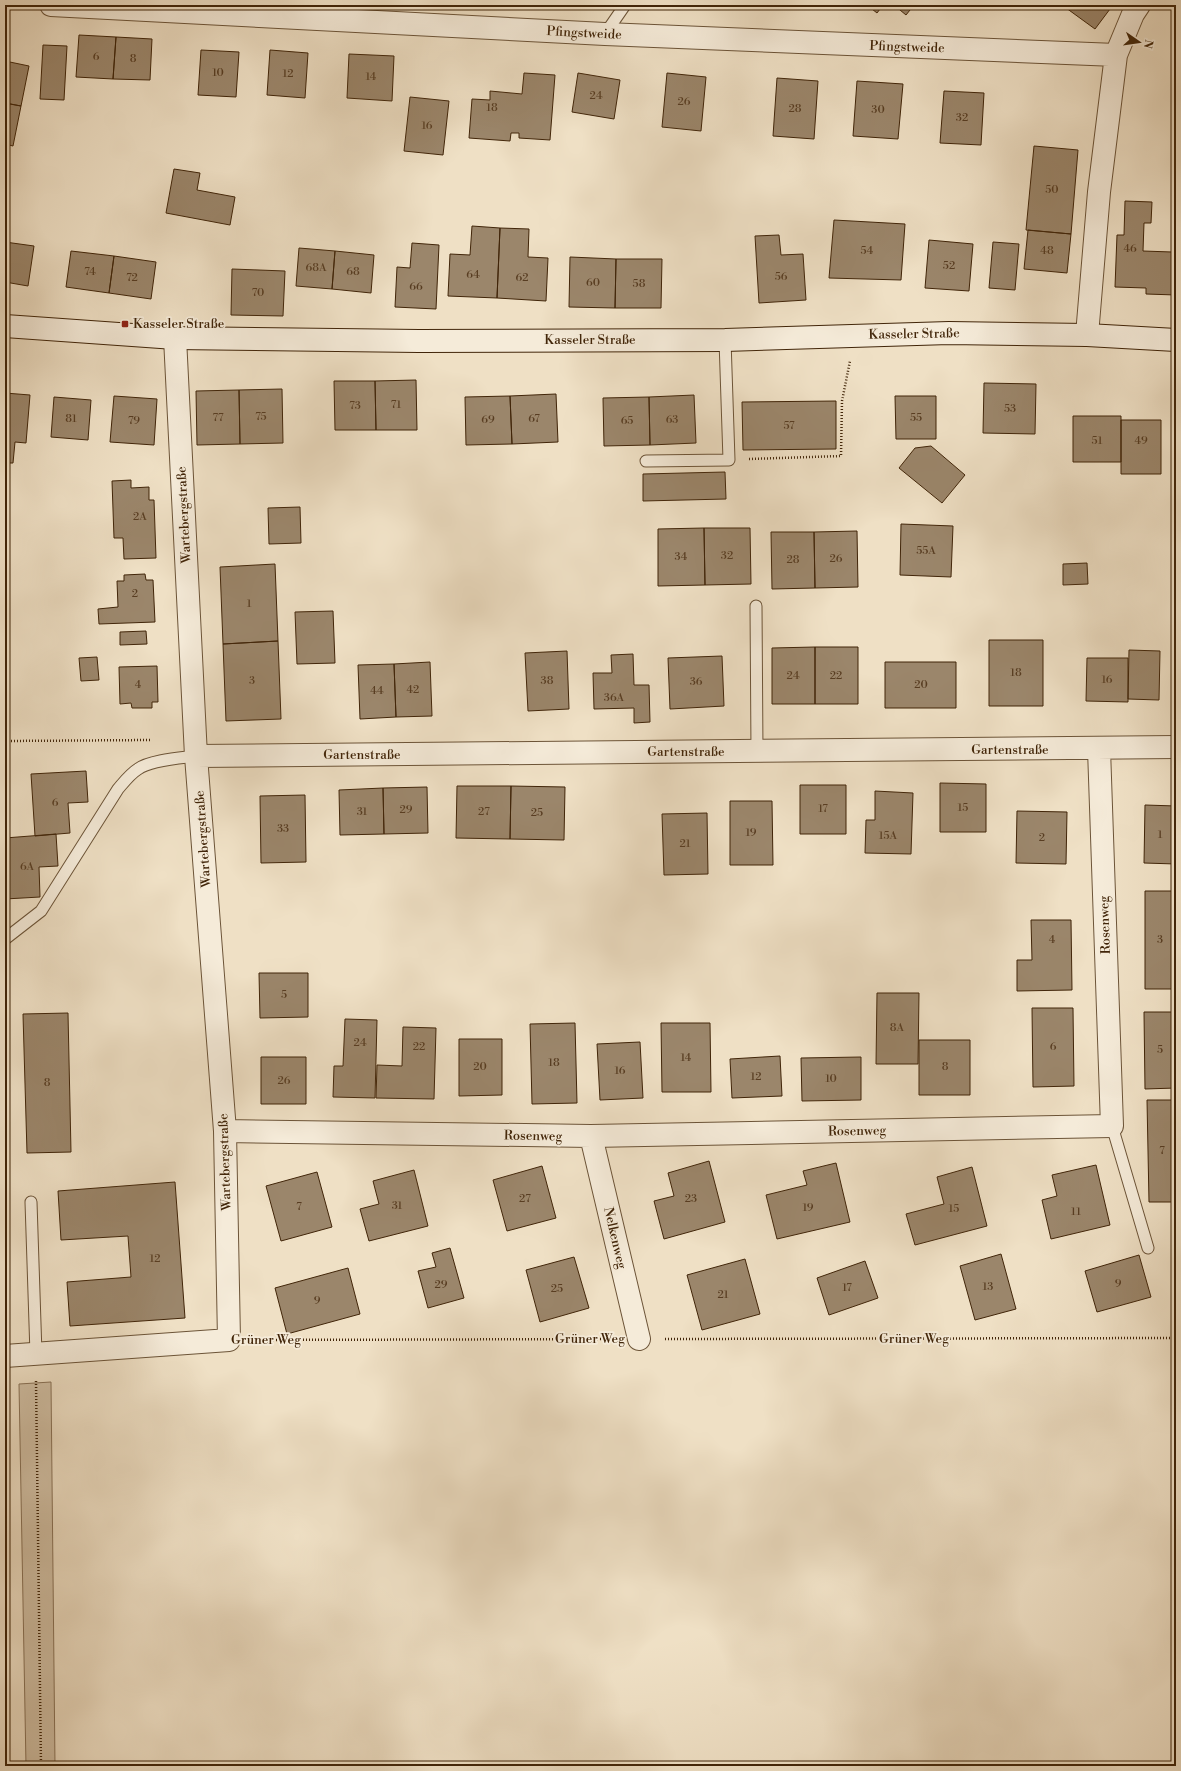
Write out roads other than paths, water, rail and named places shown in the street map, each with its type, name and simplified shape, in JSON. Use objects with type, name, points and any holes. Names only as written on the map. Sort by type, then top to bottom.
[{"type":"street","name":"Pfingstweide","points":[[51,5],[605,34],[1116,55]]},
{"type":"street","points":[[1087,335],[1098,192],[1116,55],[1138,5]]},
{"type":"street","name":"Kasseler Straße","points":[[5,326],[175,338],[419,341],[725,340],[948,333],[1087,335],[1176,340]]},
{"type":"street","name":"Wartebergstraße","points":[[175,338],[196,756],[224,1131],[229,1340]]},
{"type":"street","name":"Gartenstraße","points":[[196,756],[1099,749],[1176,747]]},
{"type":"street","name":"Rosenweg","points":[[224,1131],[591,1136],[1112,1126],[1099,749]]},
{"type":"street","name":"Nelkenweg","points":[[591,1136],[639,1339]]},
{"type":"street","name":"Grüner Weg","points":[[5,1356],[229,1340]]},
{"type":"lane","points":[[605,34],[625,5]]},
{"type":"lane","points":[[646,461],[729,460],[725,340]]},
{"type":"lane","points":[[756,606],[757,752]]},
{"type":"lane","points":[[5,939],[41,911],[118,789],[128,776],[139,767],[163,761],[196,756]]},
{"type":"lane","points":[[1112,1126],[1148,1248]]},
{"type":"lane","points":[[32,1202],[36,1354]]},
{"type":"place","name":"Kasseler Straße","points":[[125,324]]}]
